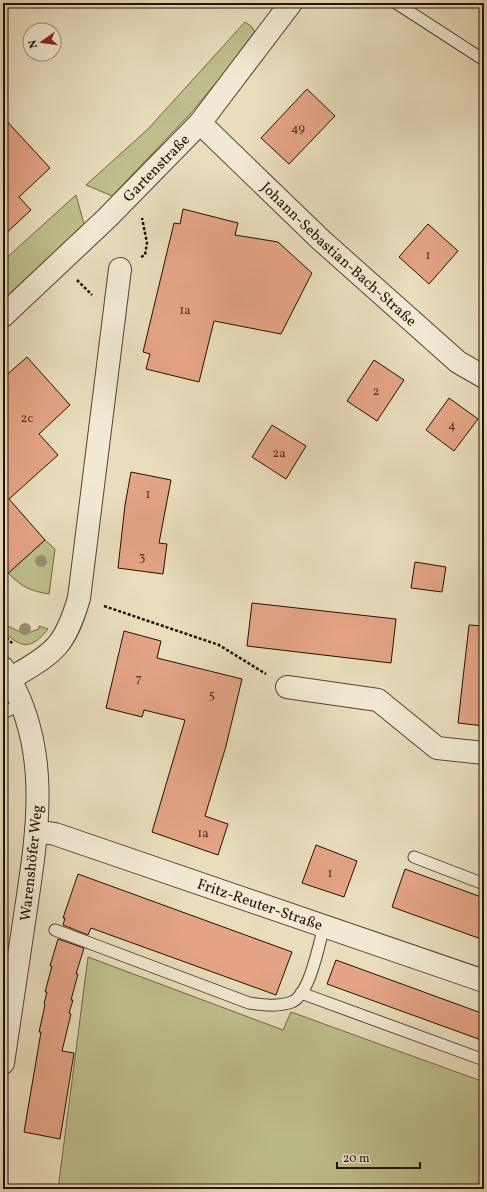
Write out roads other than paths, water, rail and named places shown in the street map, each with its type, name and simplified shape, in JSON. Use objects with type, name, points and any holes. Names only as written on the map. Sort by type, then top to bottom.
[{"type":"street","name":"Gartenstraße","points":[[3,316],[127,198],[200,123],[291,3]]},
{"type":"street","name":"Johann-Sebastian-Bach-Straße","points":[[200,123],[321,240],[458,362],[484,377]]},
{"type":"street","points":[[7,674],[54,651],[64,638],[71,625],[79,598],[120,269]]},
{"type":"street","name":"Warenshöfer Weg","points":[[3,1063],[35,852],[38,791],[36,757],[29,723],[13,709],[7,674]]},
{"type":"street","points":[[287,687],[378,700],[437,748],[484,753]]},
{"type":"street","name":"Fritz-Reuter-Straße","points":[[36,831],[54,834],[484,981]]},
{"type":"lane","points":[[396,3],[484,60]]},
{"type":"lane","points":[[414,857],[484,884]]},
{"type":"lane","points":[[55,930],[249,1003],[272,1006],[293,1001],[308,984],[324,926]]},
{"type":"lane","points":[[300,993],[484,1060]]}]
